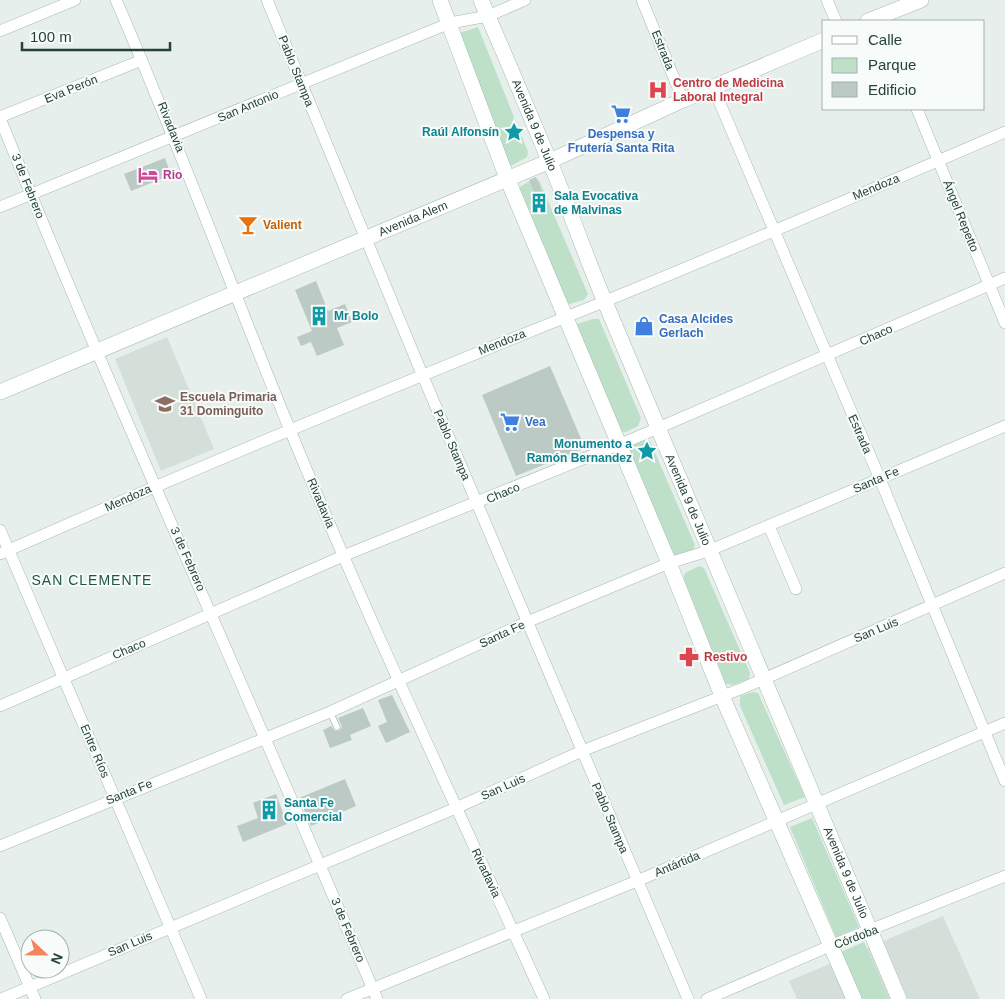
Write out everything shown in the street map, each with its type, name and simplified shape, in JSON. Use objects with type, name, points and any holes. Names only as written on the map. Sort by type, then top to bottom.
[{"type":"main road","points":[[440,0],[507,178],[669,563],[722,696],[778,820],[854,999]]},
{"type":"main road","name":"Avenida 9 de Julio","points":[[481,0],[550,161],[604,301],[659,427],[708,551],[765,678],[899,999]]},
{"type":"main road","points":[[876,20],[921,0]]},
{"type":"main road","name":"Avenida Alem","points":[[0,392],[550,161],[683,100],[822,41]]},
{"type":"street","points":[[0,31],[76,0]]},
{"type":"street","name":"Rivadavia","points":[[116,0],[175,137],[235,294],[343,556],[398,682],[544,999]]},
{"type":"street","name":"Pablo Stampa","points":[[267,0],[422,374],[688,999]]},
{"type":"street","name":"San Antonio","points":[[0,206],[175,137],[300,83],[450,23],[488,16],[525,0]]},
{"type":"street","name":"Estrada","points":[[642,0],[683,100]]},
{"type":"street","points":[[827,0],[836,20]]},
{"type":"street","name":"Eva Perón","points":[[0,117],[142,60]]},
{"type":"street","name":"Estrada","points":[[713,87],[880,479],[1005,781]]},
{"type":"street","name":"Ángel Repetto","points":[[917,110],[1005,323]]},
{"type":"street","name":"3 de Febrero","points":[[0,117],[96,352],[212,613],[265,740],[320,863],[374,994]]},
{"type":"street","name":"Mendoza","points":[[5,552],[155,486],[422,374],[604,301],[1005,132]]},
{"type":"street","name":"Chaco","points":[[0,706],[343,556],[478,503],[827,357],[1005,278]]},
{"type":"street","name":"Santa Fe","points":[[0,846],[115,798],[334,714],[527,622],[669,563],[708,551],[1005,426]]},
{"type":"street","points":[[768,526],[796,589]]},
{"type":"street","name":"Entre Ríos","points":[[0,530],[5,552],[63,677],[201,999]]},
{"type":"street","name":"San Luis","points":[[1,999],[320,863],[456,808],[582,751],[765,678],[1005,573]]},
{"type":"street","name":"Antártida","points":[[347,999],[374,994],[513,932],[637,881],[1005,723]]},
{"type":"street","name":"Córdoba","points":[[707,999],[832,945],[1005,876]]},
{"type":"street","points":[[0,918],[34,999]]},
{"type":"lane","points":[[334,714],[337,727]]},
{"type":"shaded area","name":"Escuela Primaria 31 Dominguito","points":[[167,337],[214,449],[161,471],[115,359]]},
{"type":"shaded area","points":[[943,916],[980,999],[797,999],[789,981]]},
{"type":"green space","points":[[478,27],[528,152],[527,157],[511,166],[506,163],[460,33]]},
{"type":"green space","points":[[533,179],[539,180],[588,294],[584,300],[569,304],[565,301],[518,188]]},
{"type":"green space","points":[[599,319],[641,418],[638,426],[626,432],[617,431],[577,330],[577,324]]},
{"type":"green space","points":[[646,440],[650,441],[695,545],[692,553],[682,556],[670,555],[629,452],[634,444]]},
{"type":"green space","points":[[699,566],[704,568],[750,673],[749,679],[733,685],[726,684],[683,580],[685,573]]},
{"type":"green space","points":[[753,692],[758,693],[805,797],[784,805],[740,706],[740,696]]},
{"type":"green space","points":[[812,818],[859,927],[836,937],[790,827]]},
{"type":"green space","points":[[864,942],[889,999],[861,999],[841,952]]},
{"type":"building","points":[[165,158],[171,175],[131,191],[124,174]]},
{"type":"building","name":"Sala Evocativa de Malvinas","points":[[536,177],[548,208],[536,213],[530,198],[536,196],[529,180]]},
{"type":"building","name":"Mr Bolo","points":[[316,281],[328,311],[345,304],[352,322],[337,328],[344,345],[317,356],[311,342],[301,346],[297,337],[312,331],[295,290]]},
{"type":"building","name":"Vea","points":[[550,366],[585,448],[516,476],[482,395]]},
{"type":"building","points":[[392,695],[410,732],[386,743],[378,726],[387,722],[378,700]]},
{"type":"building","points":[[363,708],[371,726],[350,735],[352,740],[330,748],[323,730],[331,726],[335,731],[339,731],[342,727],[338,718]]},
{"type":"building","points":[[345,779],[356,806],[311,826],[299,798]]},
{"type":"building","name":"Santa Fe Comercial","points":[[276,794],[287,824],[243,842],[237,826],[258,818],[253,803]]},
{"type":"place","name":"Centro de Medicina Laboral Integral","points":[[658,90]]},
{"type":"place","name":"Despensa y Frutería Santa Rita","points":[[621,114]]},
{"type":"place","name":"Raúl Alfonsín","points":[[514,132]]},
{"type":"place","name":"Rio","points":[[148,175]]},
{"type":"place","name":"Sala Evocativa de Malvinas","points":[[539,203]]},
{"type":"place","name":"Valient","points":[[248,225]]},
{"type":"place","name":"Mr Bolo","points":[[319,316]]},
{"type":"place","name":"Casa Alcides Gerlach","points":[[644,326]]},
{"type":"place","name":"Escuela Primaria 31 Dominguito","points":[[165,404]]},
{"type":"place","name":"Vea","points":[[510,422]]},
{"type":"place","name":"Monumento a Ramón Bernandez","points":[[647,451]]},
{"type":"place","name":"Restivo","points":[[689,657]]},
{"type":"place","name":"Santa Fe Comercial","points":[[269,810]]},
{"type":"district","name":"SAN CLEMENTE","points":[[92,580]]}]
